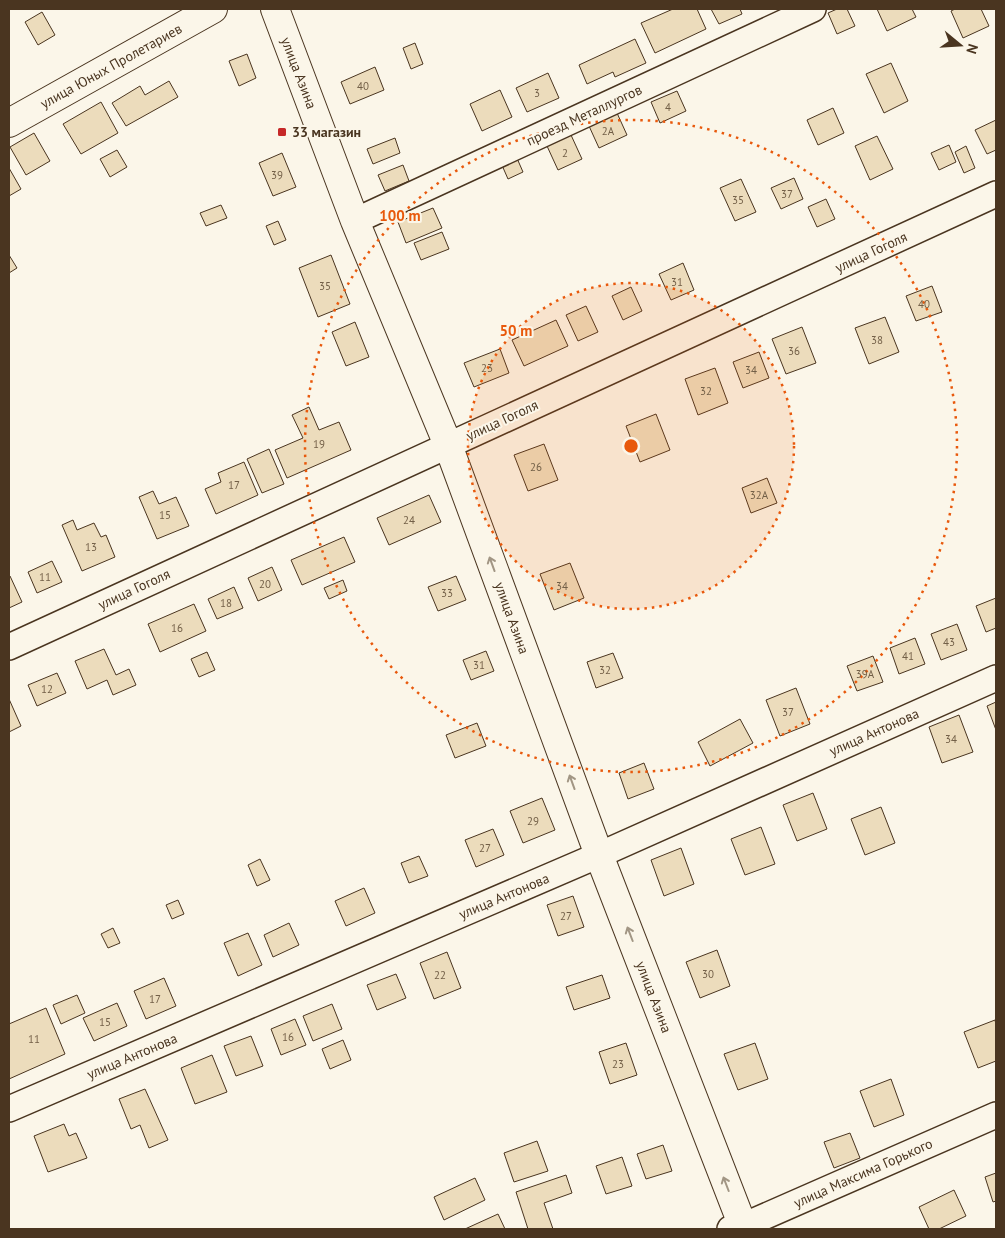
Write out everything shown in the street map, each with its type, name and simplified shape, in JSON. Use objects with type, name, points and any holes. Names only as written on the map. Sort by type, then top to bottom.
[{"type":"main road","name":"улица Юных Пролетариев","points":[[9,123],[213,9]]},
{"type":"main road","name":"улица Азина","points":[[275,9],[355,220],[448,445],[739,1228]]},
{"type":"street","name":"проезд Металлургов","points":[[355,220],[813,9]]},
{"type":"street","name":"улица Гоголя","points":[[9,647],[996,194]]},
{"type":"street","name":"улица Антонова","points":[[9,1109],[599,855],[996,678]]},
{"type":"street","name":"улица Максима Горького","points":[[739,1228],[996,1115]]},
{"type":"building","points":[[673,9],[697,9],[706,29],[655,53],[641,23]]},
{"type":"building","points":[[711,9],[740,9],[742,14],[719,24]]},
{"type":"building","points":[[837,9],[847,9],[855,26],[837,34],[828,13]]},
{"type":"building","points":[[877,9],[912,9],[916,17],[887,31]]},
{"type":"building","points":[[955,9],[981,9],[989,26],[963,38],[951,11]]},
{"type":"building","points":[[42,12],[55,35],[38,45],[25,22]]},
{"type":"building","points":[[635,39],[646,63],[615,77],[613,72],[587,84],[579,65]]},
{"type":"building","points":[[415,43],[423,64],[411,69],[403,48]]},
{"type":"building","points":[[247,54],[256,78],[239,86],[229,61]]},
{"type":"building","points":[[891,63],[908,101],[884,113],[866,74]]},
{"type":"building","points":[[375,67],[384,90],[350,104],[341,82]]},
{"type":"building","points":[[548,73],[559,98],[527,112],[516,88]]},
{"type":"building","points":[[169,81],[178,97],[126,126],[112,103],[140,86],[145,95]]},
{"type":"building","points":[[500,90],[512,117],[482,131],[470,104]]},
{"type":"building","points":[[677,91],[686,111],[660,123],[651,102]]},
{"type":"building","points":[[101,102],[118,133],[81,154],[63,124]]},
{"type":"building","points":[[833,108],[844,133],[818,145],[807,120]]},
{"type":"building","points":[[617,113],[627,135],[599,148],[589,126]]},
{"type":"building","points":[[996,120],[996,150],[987,154],[975,130]]},
{"type":"building","points":[[34,133],[50,161],[26,175],[10,147]]},
{"type":"building","points":[[571,135],[582,159],[558,170],[547,146]]},
{"type":"building","points":[[877,136],[893,169],[870,180],[855,146]]},
{"type":"building","points":[[395,138],[400,153],[373,164],[367,149]]},
{"type":"building","points":[[949,145],[956,162],[939,170],[931,153]]},
{"type":"building","points":[[966,146],[975,168],[964,173],[955,152]]},
{"type":"building","points":[[117,150],[127,167],[110,177],[100,159]]},
{"type":"building","points":[[282,153],[296,187],[273,196],[259,163]]},
{"type":"building","points":[[516,156],[523,172],[508,179],[501,163]]},
{"type":"building","points":[[403,165],[409,181],[385,191],[378,175]]},
{"type":"building","points":[[9,168],[21,189],[9,196]]},
{"type":"building","points":[[794,178],[803,199],[781,209],[771,188]]},
{"type":"building","points":[[741,179],[756,212],[735,221],[720,188]]},
{"type":"building","points":[[826,199],[835,219],[817,227],[808,207]]},
{"type":"building","points":[[221,205],[227,218],[206,226],[200,213]]},
{"type":"building","points":[[433,208],[442,228],[406,243],[398,222]]},
{"type":"building","points":[[278,221],[286,240],[274,245],[266,226]]},
{"type":"building","points":[[442,232],[449,249],[421,260],[414,243]]},
{"type":"building","points":[[9,255],[17,268],[9,273]]},
{"type":"building","points":[[331,255],[350,304],[318,317],[299,268]]},
{"type":"building","points":[[683,263],[694,290],[671,300],[659,274]]},
{"type":"building","points":[[932,286],[942,312],[916,321],[906,296]]},
{"type":"building","points":[[631,287],[642,311],[623,320],[612,296]]},
{"type":"building","points":[[586,306],[598,332],[578,341],[566,315]]},
{"type":"building","points":[[885,317],[899,352],[869,364],[855,328]]},
{"type":"building","points":[[556,320],[568,346],[524,366],[512,340]]},
{"type":"building","points":[[355,322],[369,357],[346,366],[332,332]]},
{"type":"building","points":[[802,327],[816,363],[786,374],[772,339]]},
{"type":"building","points":[[500,349],[509,373],[474,387],[464,363]]},
{"type":"building","points":[[759,352],[769,378],[743,388],[733,362]]},
{"type":"building","points":[[715,368],[728,403],[698,415],[685,379]]},
{"type":"building","points":[[309,407],[319,430],[339,422],[351,450],[287,478],[275,450],[303,438],[292,415]]},
{"type":"building","points":[[656,414],[670,450],[640,462],[626,426]]},
{"type":"building","points":[[544,444],[558,480],[528,491],[514,455]]},
{"type":"building","points":[[269,449],[284,484],[262,493],[247,459]]},
{"type":"building","points":[[244,462],[258,495],[216,514],[205,489],[221,482],[218,473]]},
{"type":"building","points":[[767,478],[777,503],[751,513],[742,488]]},
{"type":"building","points":[[153,491],[159,504],[176,497],[189,526],[157,539],[139,497]]},
{"type":"building","points":[[429,495],[441,522],[389,545],[377,518]]},
{"type":"building","points":[[73,520],[77,530],[94,523],[101,537],[106,535],[115,557],[82,571],[62,525]]},
{"type":"building","points":[[344,537],[355,562],[302,585],[291,560]]},
{"type":"building","points":[[52,561],[62,582],[37,593],[28,572]]},
{"type":"building","points":[[570,563],[584,598],[554,610],[540,574]]},
{"type":"building","points":[[272,567],[282,590],[258,601],[248,578]]},
{"type":"building","points":[[9,576],[22,602],[9,608]]},
{"type":"building","points":[[456,576],[466,600],[438,611],[428,587]]},
{"type":"building","points":[[343,580],[347,591],[329,599],[324,588]]},
{"type":"building","points":[[234,587],[243,608],[217,619],[208,599]]},
{"type":"building","points":[[996,598],[996,628],[986,632],[976,606]]},
{"type":"building","points":[[194,604],[206,631],[160,652],[148,624]]},
{"type":"building","points":[[957,624],[967,650],[941,660],[931,634]]},
{"type":"building","points":[[915,638],[925,664],[899,674],[890,648]]},
{"type":"building","points":[[104,649],[116,675],[129,669],[136,685],[113,695],[107,680],[87,689],[75,661]]},
{"type":"building","points":[[486,651],[494,671],[471,680],[463,660]]},
{"type":"building","points":[[207,652],[215,670],[199,677],[191,659]]},
{"type":"building","points":[[613,653],[623,678],[596,688],[587,662]]},
{"type":"building","points":[[873,656],[883,682],[857,691],[847,666]]},
{"type":"building","points":[[57,673],[66,693],[37,706],[28,685]]},
{"type":"building","points":[[796,688],[810,724],[780,736],[766,700]]},
{"type":"building","points":[[9,699],[21,726],[9,732]]},
{"type":"building","points":[[996,702],[996,730],[987,706]]},
{"type":"building","points":[[959,715],[973,752],[942,763],[929,727]]},
{"type":"building","points":[[740,719],[753,743],[710,766],[698,742]]},
{"type":"building","points":[[477,723],[486,746],[455,758],[446,735]]},
{"type":"building","points":[[644,763],[654,789],[628,799],[619,773]]},
{"type":"building","points":[[813,793],[827,829],[797,841],[783,805]]},
{"type":"building","points":[[542,798],[555,830],[523,843],[510,811]]},
{"type":"building","points":[[881,807],[895,843],[865,855],[851,819]]},
{"type":"building","points":[[761,827],[775,864],[745,875],[731,839]]},
{"type":"building","points":[[493,829],[504,855],[476,867],[465,840]]},
{"type":"building","points":[[681,848],[694,884],[664,896],[651,860]]},
{"type":"building","points":[[419,856],[428,876],[409,883],[401,863]]},
{"type":"building","points":[[260,859],[270,880],[257,886],[248,865]]},
{"type":"building","points":[[364,888],[375,913],[346,926],[335,901]]},
{"type":"building","points":[[573,896],[584,927],[558,936],[547,905]]},
{"type":"building","points":[[178,900],[184,914],[172,919],[166,905]]},
{"type":"building","points":[[289,923],[299,945],[273,957],[264,935]]},
{"type":"building","points":[[113,928],[120,943],[108,948],[101,934]]},
{"type":"building","points":[[248,933],[262,965],[238,976],[224,943]]},
{"type":"building","points":[[717,950],[730,986],[700,998],[686,962]]},
{"type":"building","points":[[447,952],[461,988],[434,999],[420,963]]},
{"type":"building","points":[[396,974],[406,998],[377,1010],[367,985]]},
{"type":"building","points":[[602,975],[610,998],[574,1010],[566,987]]},
{"type":"building","points":[[164,978],[176,1006],[146,1019],[134,991]]},
{"type":"building","points":[[77,995],[85,1013],[61,1024],[53,1005]]},
{"type":"building","points":[[117,1003],[127,1026],[94,1041],[83,1018]]},
{"type":"building","points":[[332,1004],[342,1029],[313,1041],[303,1016]]},
{"type":"building","points":[[46,1008],[65,1054],[9,1079],[9,1024]]},
{"type":"building","points":[[295,1019],[306,1045],[281,1055],[271,1029]]},
{"type":"building","points":[[995,1020],[996,1061],[978,1068],[964,1032]]},
{"type":"building","points":[[251,1036],[263,1066],[236,1076],[224,1046]]},
{"type":"building","points":[[343,1040],[351,1060],[330,1069],[322,1049]]},
{"type":"building","points":[[626,1043],[637,1075],[610,1084],[599,1052]]},
{"type":"building","points":[[755,1043],[768,1079],[738,1090],[724,1054]]},
{"type":"building","points":[[212,1055],[227,1092],[195,1104],[181,1068]]},
{"type":"building","points":[[891,1079],[904,1115],[874,1127],[860,1091]]},
{"type":"building","points":[[145,1089],[168,1140],[149,1148],[140,1125],[131,1129],[119,1099]]},
{"type":"building","points":[[64,1124],[69,1136],[76,1133],[87,1158],[48,1172],[34,1136]]},
{"type":"building","points":[[850,1133],[860,1158],[834,1168],[824,1142]]},
{"type":"building","points":[[537,1141],[548,1171],[514,1182],[504,1153]]},
{"type":"building","points":[[663,1145],[672,1171],[646,1179],[637,1154]]},
{"type":"building","points":[[622,1157],[632,1186],[606,1194],[596,1166]]},
{"type":"building","points":[[996,1173],[996,1201],[993,1202],[985,1177]]},
{"type":"building","points":[[566,1175],[572,1193],[544,1203],[553,1229],[528,1229],[516,1192]]},
{"type":"building","points":[[475,1178],[485,1200],[444,1220],[434,1197]]},
{"type":"building","points":[[954,1190],[966,1216],[939,1229],[929,1229],[919,1207]]},
{"type":"building","points":[[498,1214],[505,1229],[465,1229]]},
{"type":"place","name":"33 магазин","points":[[282,132]]}]
